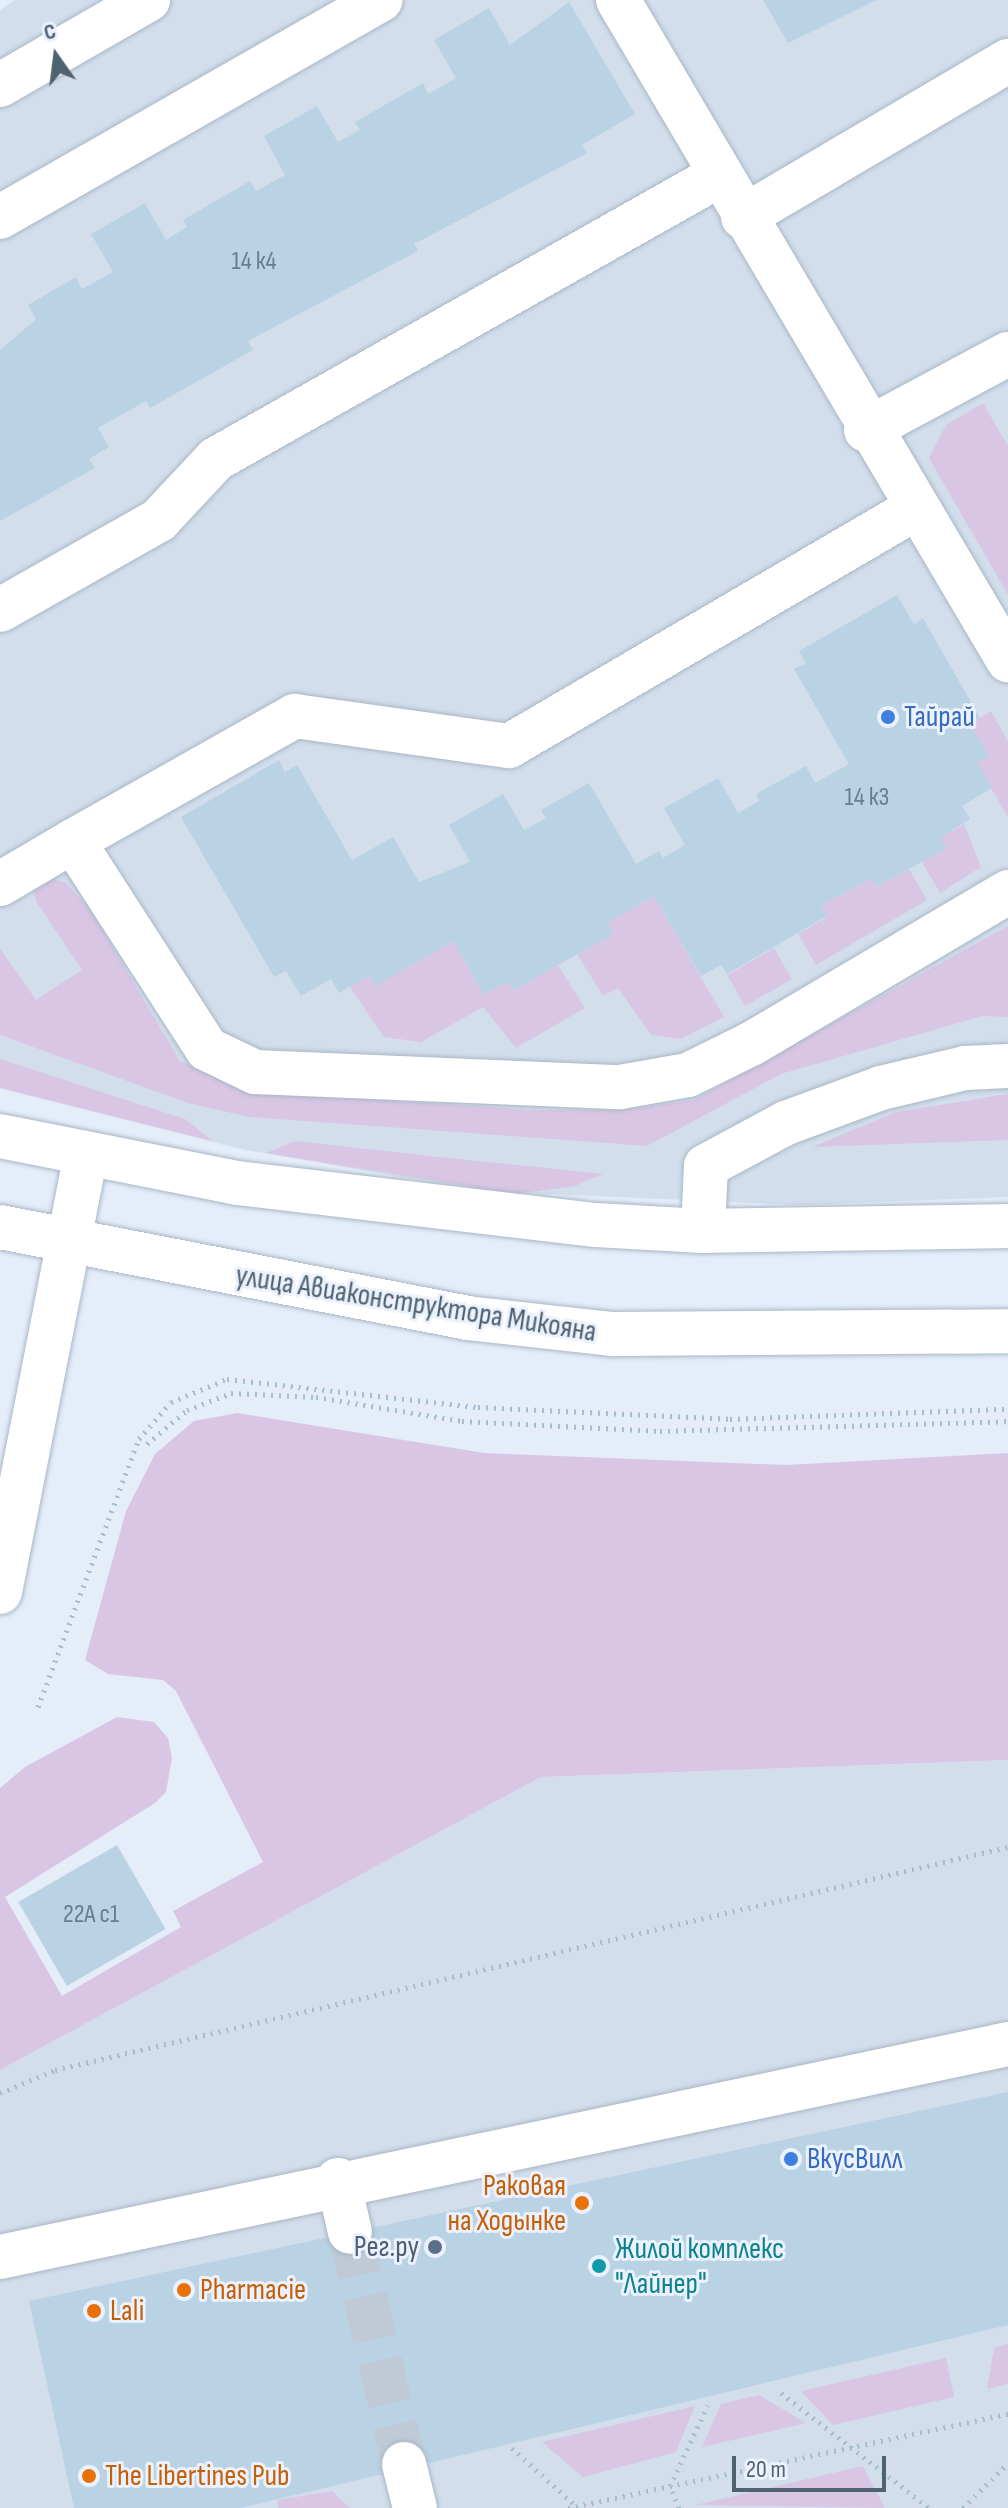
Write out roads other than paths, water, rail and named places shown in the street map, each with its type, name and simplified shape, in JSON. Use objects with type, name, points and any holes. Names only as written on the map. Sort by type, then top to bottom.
[{"type":"street","points":[[0,85],[148,0]]},
{"type":"street","points":[[0,217],[380,0]]},
{"type":"street","points":[[618,0],[866,430],[1008,660]]},
{"type":"street","points":[[743,217],[1008,61]]},
{"type":"street","points":[[0,610],[159,520],[216,459],[718,176]]},
{"type":"street","points":[[866,430],[1008,354]]},
{"type":"street","points":[[0,884],[295,716],[509,746],[915,509]]},
{"type":"street","points":[[73,841],[207,1049],[255,1072],[438,1084],[620,1087],[688,1075],[1008,892]]},
{"type":"street","points":[[703,1231],[706,1166],[786,1123],[881,1088],[965,1068],[1008,1066]]},
{"type":"street","points":[[0,1136],[85,1157],[491,1215],[703,1231],[1008,1226]]},
{"type":"street","points":[[0,1587],[85,1157]]},
{"type":"street","name":"улица Авиаконструктора Микояна","points":[[0,1227],[67,1244],[467,1318],[613,1334],[1008,1331]]},
{"type":"street","points":[[0,2257],[338,2180],[1008,2044]]},
{"type":"street","points":[[338,2180],[350,2232]]},
{"type":"street","points":[[404,2464],[415,2508]]},
{"type":"tunnel","points":[[350,2232],[404,2464]]},
{"type":"place","name":"Тайрай","points":[[888,717]]},
{"type":"place","name":"ВкусВилл","points":[[791,2159]]},
{"type":"place","name":"Раковая на Ходынке","points":[[582,2203]]},
{"type":"place","name":"Рег.ру","points":[[435,2247]]},
{"type":"place","name":"Жилой комплекс \"Лайнер\"","points":[[599,2266]]},
{"type":"place","name":"Pharmacie","points":[[184,2290]]},
{"type":"place","name":"Lali","points":[[94,2311]]},
{"type":"place","name":"The Libertines Pub","points":[[89,2476]]}]
